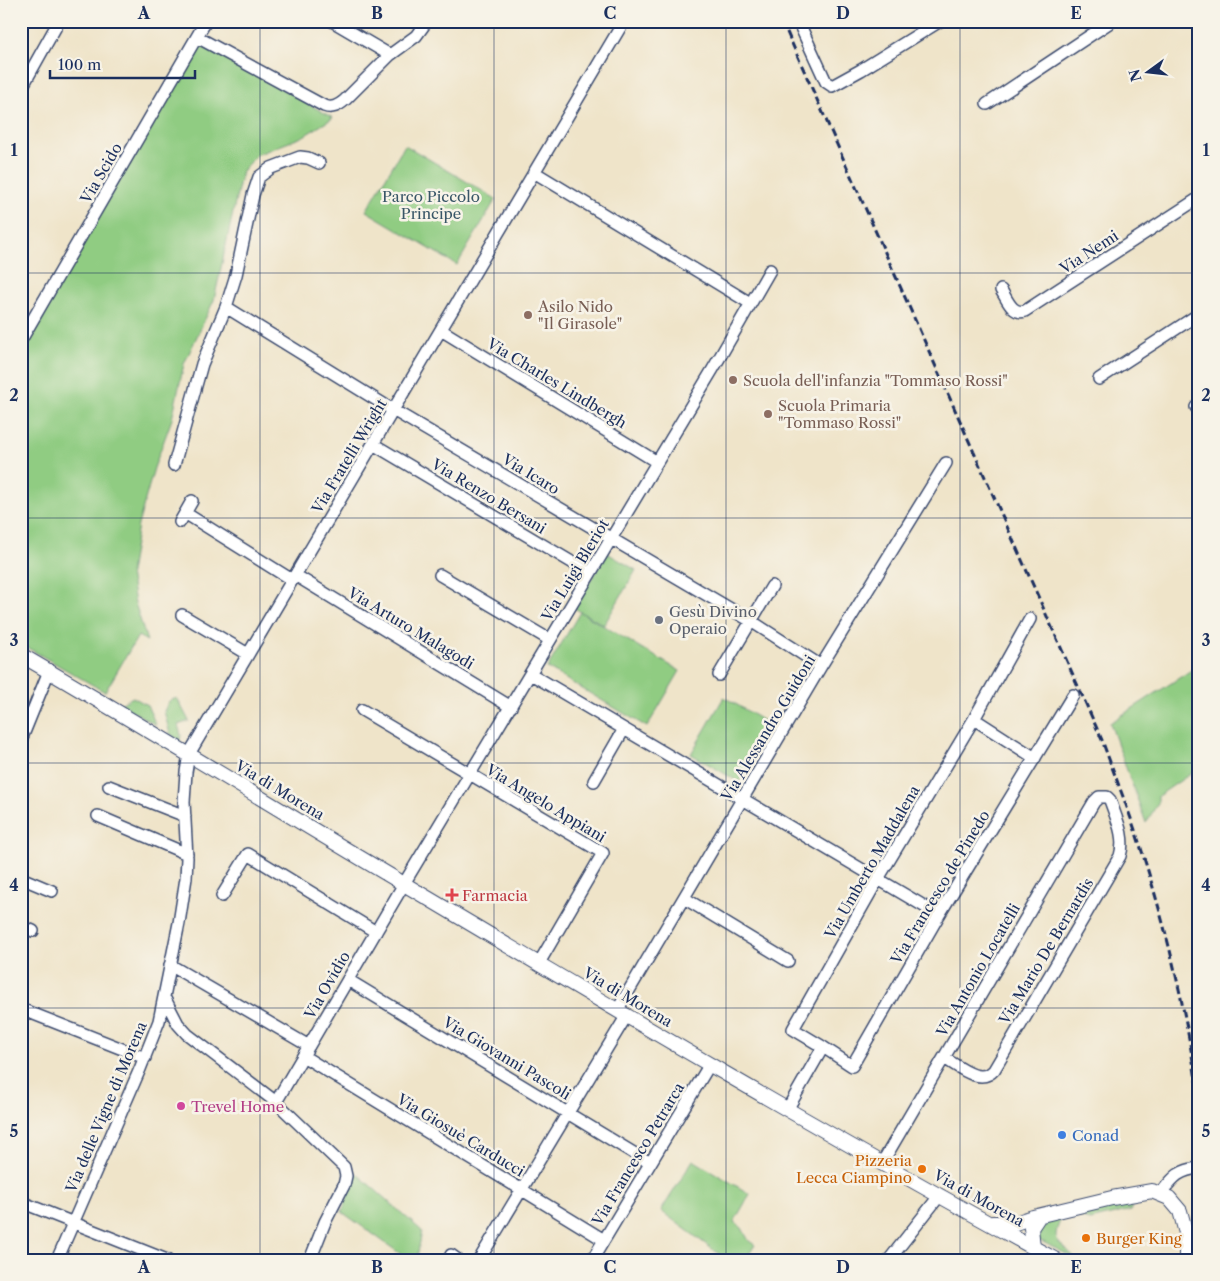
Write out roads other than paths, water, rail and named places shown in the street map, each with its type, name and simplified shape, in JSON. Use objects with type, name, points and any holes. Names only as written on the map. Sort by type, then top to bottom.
[{"type":"street","points":[[21,89],[59,21]]},
{"type":"street","name":"Via Scido","points":[[21,340],[206,21]]},
{"type":"street","points":[[332,21],[352,26],[393,53]]},
{"type":"street","points":[[197,38],[328,107],[336,106],[345,100],[393,53],[410,41],[427,21]]},
{"type":"street","name":"Via Fratelli Wright","points":[[189,754],[624,21]]},
{"type":"street","points":[[798,21],[826,82],[832,86],[897,49],[940,21]]},
{"type":"street","points":[[987,104],[1112,21]]},
{"type":"street","points":[[174,465],[202,364],[226,307],[238,269],[251,202],[259,177],[266,170],[300,157],[319,163]]},
{"type":"street","points":[[534,172],[750,303]]},
{"type":"street","name":"Via Nemi","points":[[1001,290],[1013,309],[1019,312],[1025,311],[1199,198]]},
{"type":"street","name":"Via Luigi Bleriot","points":[[404,884],[612,539],[770,270]]},
{"type":"street","name":"Via Icaro","points":[[226,307],[393,410],[751,621],[821,666]]},
{"type":"street","points":[[1099,379],[1199,314]]},
{"type":"street","name":"Via Charles Lindbergh","points":[[441,330],[656,462]]},
{"type":"street","name":"Via Renzo Bersani","points":[[373,444],[590,574]]},
{"type":"street","name":"Via Alessandro Guidoni","points":[[479,1260],[568,1113],[684,898],[821,666],[946,462]]},
{"type":"street","name":"Via Arturo Malagodi","points":[[192,501],[182,518],[294,577],[511,707]]},
{"type":"street","points":[[440,575],[550,640]]},
{"type":"street","points":[[719,675],[772,586]]},
{"type":"street","points":[[182,615],[248,654]]},
{"type":"street","name":"Via Umberto Maddalena","points":[[823,1047],[793,1029],[878,879],[974,719],[1030,619]]},
{"type":"street","name":"Via di Morena","points":[[21,655],[710,1064],[990,1223],[1038,1253],[1056,1260]]},
{"type":"street","points":[[21,740],[49,671]]},
{"type":"street","points":[[531,674],[939,915]]},
{"type":"street","name":"Via Francesco de Pinedo","points":[[823,1047],[852,1066],[939,915],[1073,695]]},
{"type":"street","points":[[362,710],[470,775]]},
{"type":"street","points":[[974,719],[1035,758]]},
{"type":"street","points":[[594,782],[624,729]]},
{"type":"street","name":"Via delle Vigne di Morena","points":[[58,1260],[157,1027],[186,878],[186,772],[189,754]]},
{"type":"street","name":"Via Angelo Appiani","points":[[470,775],[603,853],[539,963]]},
{"type":"street","points":[[109,786],[185,816]]},
{"type":"street","name":"Via Mario De Bernardis","points":[[944,1058],[977,1076],[988,1075],[994,1070],[1120,856],[1122,846],[1121,833],[1110,800],[1104,796]]},
{"type":"street","name":"Via Antonio Locatelli","points":[[882,1163],[1094,802],[1097,798],[1104,796]]},
{"type":"street","points":[[98,816],[187,854]]},
{"type":"street","points":[[222,896],[248,854],[376,932]]},
{"type":"street","points":[[21,878],[52,891]]},
{"type":"street","name":"Via Ovidio","points":[[276,1102],[404,884]]},
{"type":"street","points":[[684,898],[788,961]]},
{"type":"street","points":[[21,926],[33,931]]},
{"type":"street","points":[[170,965],[309,1046]]},
{"type":"street","name":"Via Giovanni Pascoli","points":[[348,980],[650,1163]]},
{"type":"street","points":[[164,997],[178,1024],[191,1038],[276,1102],[341,1164],[346,1173],[344,1185],[325,1222],[310,1260]]},
{"type":"street","points":[[21,1009],[145,1058]]},
{"type":"street","points":[[788,1108],[823,1047]]},
{"type":"street","name":"Via Giosuè Carducci","points":[[303,1056],[604,1240]]},
{"type":"street","name":"Via Francesco Petrarca","points":[[592,1260],[710,1064]]},
{"type":"street","points":[[1161,1194],[1176,1175],[1196,1168]]},
{"type":"street","points":[[990,1223],[1011,1223],[1138,1192],[1152,1191],[1174,1202],[1180,1212],[1186,1231],[1186,1260]]},
{"type":"street","points":[[889,1260],[940,1195]]},
{"type":"street","points":[[21,1202],[167,1260]]},
{"type":"street","points":[[1038,1216],[1031,1228],[1038,1253]]},
{"type":"street","points":[[448,1260],[451,1256],[458,1260]]},
{"type":"railway","points":[[782,21],[1102,740],[1134,828],[1161,917],[1183,1008],[1199,1099]]},
{"type":"railway","points":[[1199,937],[1199,994]]},
{"type":"place","name":"Asilo Nido \"Il Girasole\"","points":[[528,315]]},
{"type":"place","name":"Scuola dell'infanzia \"Tommaso Rossi\"","points":[[733,380]]},
{"type":"place","name":"Scuola Primaria \"Tommaso Rossi\"","points":[[768,414]]},
{"type":"place","name":"Gesù Divino Operaio","points":[[659,620]]},
{"type":"place","name":"Farmacia","points":[[452,895]]},
{"type":"place","name":"Trevel Home","points":[[181,1106]]},
{"type":"place","name":"Conad","points":[[1062,1135]]},
{"type":"place","name":"Pizzeria Lecca Ciampino","points":[[922,1169]]},
{"type":"place","name":"Burger King","points":[[1086,1238]]},
{"type":"park label","name":"Parco Piccolo Principe","points":[[431,204]]}]
